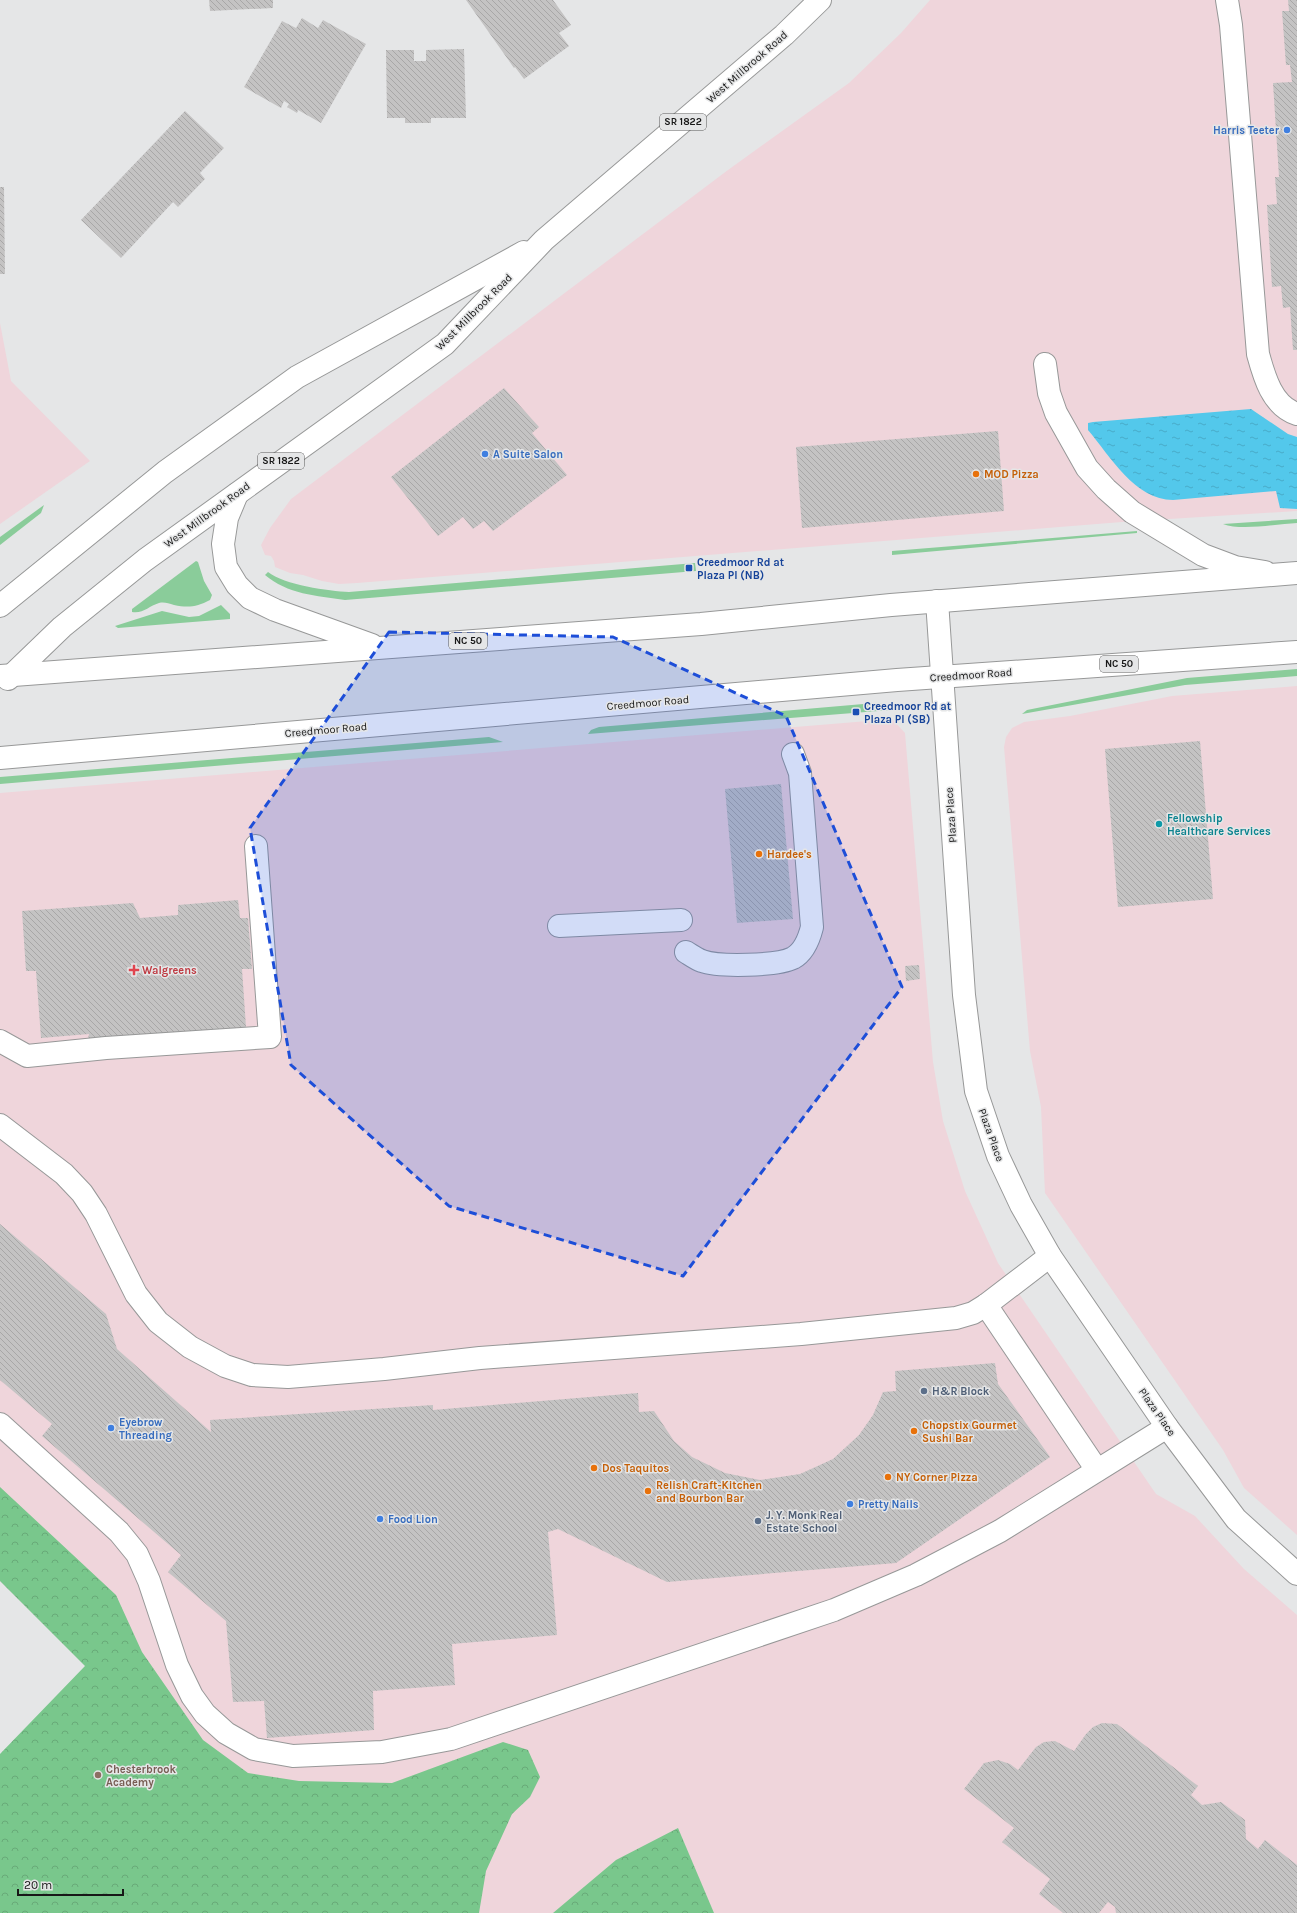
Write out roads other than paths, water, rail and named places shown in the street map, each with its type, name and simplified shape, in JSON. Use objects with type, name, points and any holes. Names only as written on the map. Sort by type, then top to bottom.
[{"type":"main road","name":"West Millbrook Road","points":[[4,679],[62,627],[121,579],[236,494],[445,344],[544,240],[784,35],[820,0]]},
{"type":"main road","points":[[1227,0],[1231,25],[1258,354],[1265,381],[1278,401],[1297,414]]},
{"type":"main road","name":"West Millbrook Road","points":[[0,606],[165,472],[297,377],[544,240]]},
{"type":"main road","points":[[1045,364],[1049,393],[1056,413],[1087,468],[1106,489],[1132,512],[1203,555],[1236,567],[1276,574]]},
{"type":"main road","points":[[236,494],[227,518],[223,544],[226,567],[237,585],[250,598],[275,610],[379,648]]},
{"type":"main road","name":"NC 50","points":[[4,679],[379,648],[701,624],[936,602],[1297,573]]},
{"type":"main road","name":"Plaza Place","points":[[936,602],[964,995],[976,1092],[998,1156],[1021,1205],[1050,1256],[1167,1427],[1236,1519],[1297,1574]]},
{"type":"main road","name":"Creedmoor Road","points":[[0,758],[941,677],[1297,652]]},
{"type":"main road","points":[[686,952],[701,961],[718,965],[783,961],[794,957],[808,941],[812,928],[800,773],[793,754]]},
{"type":"main road","points":[[0,1041],[27,1056],[106,1048],[270,1037],[256,846]]},
{"type":"main road","points":[[559,926],[681,920]]},
{"type":"main road","points":[[0,1125],[64,1174],[82,1193],[96,1214],[136,1294],[158,1322],[190,1347],[225,1366],[252,1375],[288,1377],[384,1369],[480,1358],[801,1334],[956,1318],[973,1313],[986,1305],[1050,1256]]},
{"type":"main road","points":[[986,1305],[1097,1470]]},
{"type":"main road","points":[[0,1424],[119,1532],[137,1554],[149,1581],[177,1665],[192,1696],[205,1714],[226,1733],[254,1749],[293,1756],[382,1752],[451,1739],[834,1610],[916,1575],[1000,1531],[1167,1427]]},
{"type":"water","points":[[1251,409],[1288,434],[1297,437],[1297,509],[1280,508],[1276,491],[1173,500],[1159,498],[1147,493],[1124,475],[1088,430],[1088,423],[1093,422]]},
{"type":"place","name":"Harris Teeter","points":[[1287,130]]},
{"type":"place","name":"A Suite Salon","points":[[485,454]]},
{"type":"place","name":"MOD Pizza","points":[[976,474]]},
{"type":"place","name":"Creedmoor Rd at Plaza Pl (NB)","points":[[689,568]]},
{"type":"place","name":"Creedmoor Rd at Plaza Pl (SB)","points":[[856,712]]},
{"type":"place","name":"Fellowship Healthcare Services","points":[[1159,824]]},
{"type":"place","name":"Hardee's","points":[[759,854]]},
{"type":"place","name":"Walgreens","points":[[134,970]]},
{"type":"place","name":"H&R Block","points":[[924,1391]]},
{"type":"place","name":"Eyebrow Threading","points":[[111,1428]]},
{"type":"place","name":"Chopstix Gourmet Sushi Bar","points":[[914,1431]]},
{"type":"place","name":"Dos Taquitos","points":[[594,1468]]},
{"type":"place","name":"NY Corner Pizza","points":[[888,1477]]},
{"type":"place","name":"Relish Craft-Kitchen and Bourbon Bar","points":[[648,1491]]},
{"type":"place","name":"Pretty Nails","points":[[850,1504]]},
{"type":"place","name":"Food Lion","points":[[380,1519]]},
{"type":"place","name":"J. Y. Monk Real Estate School","points":[[758,1521]]},
{"type":"place","name":"Chesterbrook Academy","points":[[98,1775]]}]
